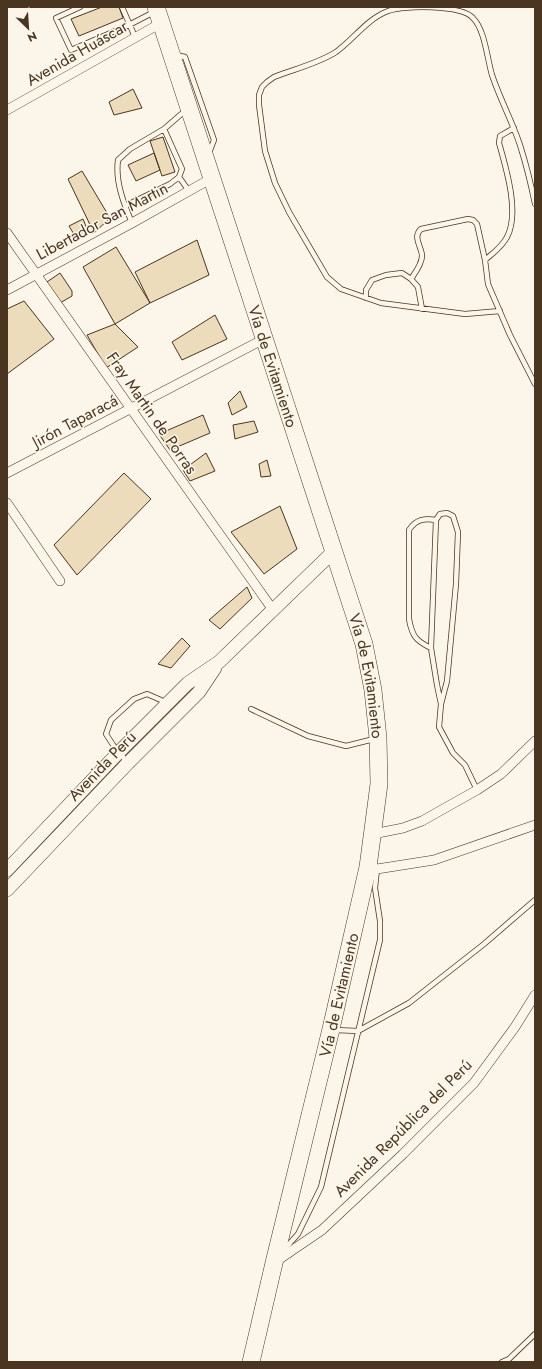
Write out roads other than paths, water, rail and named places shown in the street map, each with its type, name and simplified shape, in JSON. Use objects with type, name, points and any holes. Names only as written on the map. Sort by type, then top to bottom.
[{"type":"highway","name":"Vía de Evitamiento","points":[[158,13],[364,644],[374,690],[378,738],[379,784],[373,834],[373,868],[331,1029],[251,1362]]},
{"type":"main road","name":"Avenida Perú","points":[[7,870],[119,752],[188,683],[218,662],[333,552]]},
{"type":"main road","name":"Avenida Perú","points":[[7,890],[128,763],[199,692],[218,662]]},
{"type":"street","name":"Avenida Huáscar","points":[[7,110],[135,38],[158,13]]},
{"type":"street","name":"Libertador San Martin","points":[[7,290],[212,178]]},
{"type":"street","name":"Fray Martin de Porras","points":[[7,233],[273,610]]},
{"type":"street","name":"Jirón Taparacá","points":[[7,473],[264,339]]},
{"type":"street","points":[[7,503],[60,582]]},
{"type":"street","points":[[373,834],[403,828],[422,821],[478,790],[501,774],[535,741]]},
{"type":"street","points":[[373,868],[434,860],[535,825]]},
{"type":"street","name":"Avenida República del Perú","points":[[274,1263],[322,1230],[403,1154],[474,1083],[515,1027],[535,996]]},
{"type":"lane","points":[[80,7],[56,18],[71,50],[129,24],[158,13]]},
{"type":"lane","points":[[122,7],[135,38]]},
{"type":"lane","points":[[500,311],[465,314],[381,303],[341,289],[326,277],[289,212],[275,183],[265,151],[259,105],[259,95],[262,87],[274,77],[336,52],[373,20],[386,12],[401,7],[430,7],[456,9],[468,13],[479,26],[491,73],[514,128],[525,161],[535,204]]},
{"type":"lane","points":[[171,54],[185,57],[214,140],[206,160]]},
{"type":"lane","points":[[132,223],[125,206],[116,172],[118,160],[130,150],[164,129],[189,108]]},
{"type":"lane","points":[[486,260],[500,247],[507,236],[512,220],[511,188],[499,142],[500,136],[514,128]]},
{"type":"lane","points":[[125,206],[179,178],[182,169],[164,129]]},
{"type":"lane","points":[[179,178],[189,191]]},
{"type":"lane","points":[[411,279],[422,256],[417,237],[418,232],[421,229],[468,219],[473,220],[477,224],[486,260],[488,284],[510,335],[535,384]]},
{"type":"lane","points":[[366,298],[366,290],[372,280],[386,274],[402,273],[411,279],[418,287],[422,309]]},
{"type":"lane","points":[[441,704],[431,648],[436,520],[440,514],[447,513],[453,516],[458,532],[456,584],[447,674],[441,704],[440,726],[452,753],[465,765],[478,790]]},
{"type":"lane","points":[[431,648],[416,639],[411,631],[409,619],[409,530],[413,524],[425,518],[436,520]]},
{"type":"lane","points":[[128,763],[106,734],[111,720],[134,699],[147,694],[161,700],[175,716]]},
{"type":"lane","points":[[251,710],[308,736],[346,746],[378,738]]},
{"type":"lane","points":[[274,1263],[298,1234],[321,1187],[380,940],[380,921],[373,868]]},
{"type":"lane","points":[[331,1029],[358,1031],[409,1003],[484,944],[535,900]]},
{"type":"lane","points":[[502,1362],[509,1359],[535,1334]]}]
